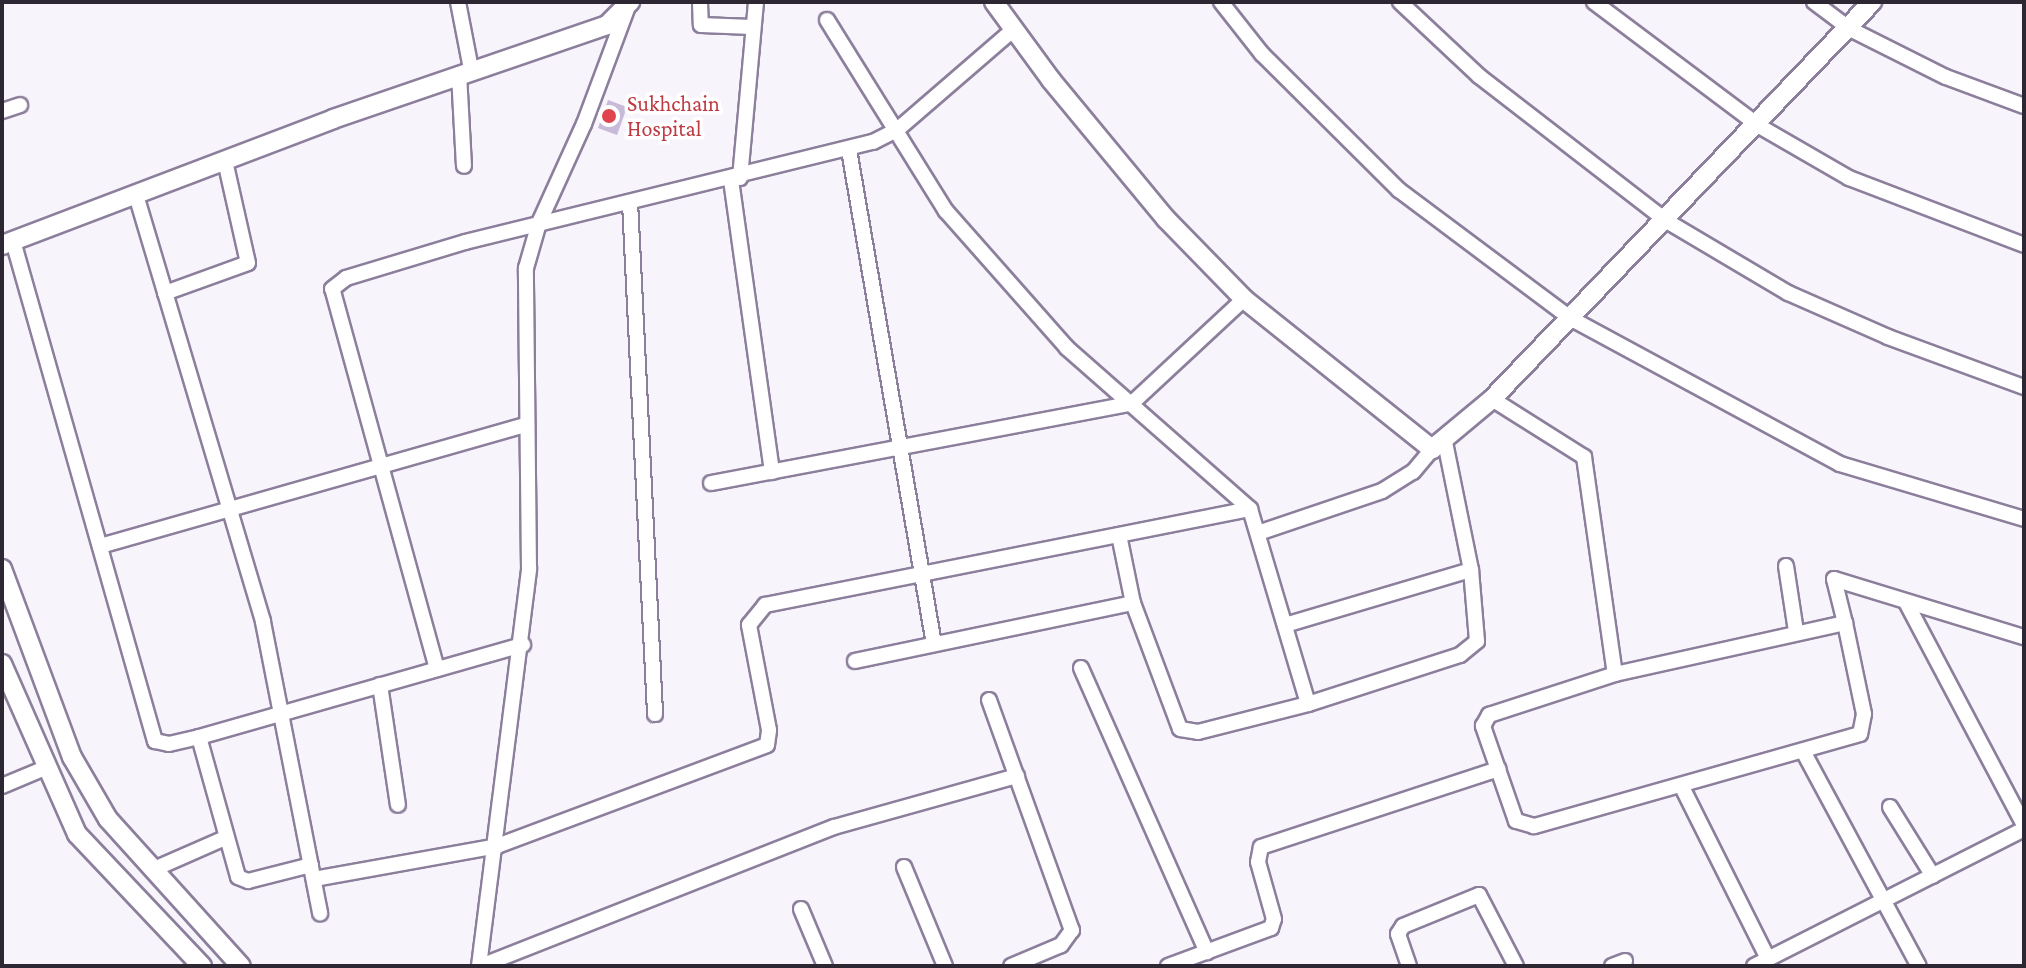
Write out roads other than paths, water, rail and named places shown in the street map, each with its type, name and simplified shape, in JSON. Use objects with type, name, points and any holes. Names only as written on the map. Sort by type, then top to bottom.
[{"type":"street","points":[[458,2],[465,71],[464,166]]},
{"type":"street","points":[[700,2],[701,25],[752,27]]},
{"type":"street","points":[[756,2],[736,179],[772,472]]},
{"type":"street","points":[[994,2],[1013,30],[1166,219],[1244,299],[1438,445],[1471,570],[1478,631],[1473,649],[1308,704],[1198,732],[1180,729],[1133,603],[1119,535]]},
{"type":"street","points":[[1221,2],[1262,54],[1399,190],[1570,318],[1840,464],[2024,519]]},
{"type":"street","points":[[1400,2],[1479,76],[1665,220],[1788,293],[1888,337],[2024,387]]},
{"type":"street","points":[[1594,2],[1759,126],[1849,178],[2024,245]]},
{"type":"street","points":[[1814,2],[1850,29],[1946,77],[2024,106]]},
{"type":"street","points":[[1258,533],[1392,486],[1413,472],[1438,445],[1492,399],[1759,126],[1872,2]]},
{"type":"street","points":[[523,645],[199,737],[161,745],[151,733],[100,546],[8,243],[465,71],[607,25],[628,6]]},
{"type":"street","points":[[628,6],[584,124],[539,223],[526,268],[529,569],[523,645],[480,966],[834,827],[1017,776]]},
{"type":"street","points":[[827,20],[946,211],[1067,348],[1250,509],[1308,704]]},
{"type":"street","points":[[437,669],[378,467],[332,289],[346,278],[539,223],[849,150],[897,130],[1013,30]]},
{"type":"street","points":[[2,111],[20,105]]},
{"type":"street","points":[[849,150],[898,450],[934,644]]},
{"type":"street","points":[[165,293],[250,259],[225,161]]},
{"type":"street","points":[[136,195],[263,622],[320,913]]},
{"type":"street","points":[[630,202],[655,714]]},
{"type":"street","points":[[711,483],[1131,404],[1244,299]]},
{"type":"street","points":[[1492,399],[1584,457],[1615,674]]},
{"type":"street","points":[[100,546],[527,424]]},
{"type":"street","points":[[199,737],[225,838],[242,880],[497,846],[767,745],[769,730],[749,625],[753,613],[778,601],[1250,509]]},
{"type":"street","points":[[1786,566],[1796,631]]},
{"type":"street","points":[[2,569],[72,757],[108,819],[241,966]]},
{"type":"street","points":[[1285,625],[1471,570]]},
{"type":"street","points":[[1845,623],[1796,631],[1615,674],[1489,715],[1483,726],[1521,826],[1803,751],[1864,728],[1845,623],[1834,579],[1907,604],[2024,637]]},
{"type":"street","points":[[855,661],[1133,603]]},
{"type":"street","points":[[1754,966],[1885,902],[2024,827],[1907,604]]},
{"type":"street","points":[[2,664],[45,768],[82,839],[110,873],[202,966]]},
{"type":"street","points":[[1081,668],[1207,952]]},
{"type":"street","points":[[380,685],[398,805]]},
{"type":"street","points":[[989,700],[1072,930],[1061,945],[1037,962],[1011,966]]},
{"type":"street","points":[[1803,751],[1919,966]]},
{"type":"street","points":[[3,784],[45,768]]},
{"type":"street","points":[[1168,966],[1271,928],[1271,907],[1258,862],[1261,847],[1498,769]]},
{"type":"street","points":[[1681,785],[1767,957]]},
{"type":"street","points":[[1890,807],[1933,876]]},
{"type":"street","points":[[82,839],[108,819]]},
{"type":"street","points":[[152,870],[225,838]]},
{"type":"street","points":[[110,873],[135,851]]},
{"type":"street","points":[[904,867],[945,966]]},
{"type":"street","points":[[1409,966],[1398,934],[1403,926],[1479,895],[1516,966]]},
{"type":"street","points":[[801,909],[825,966]]},
{"type":"place","name":"Sukhchain Hospital","points":[[609,116]]}]
